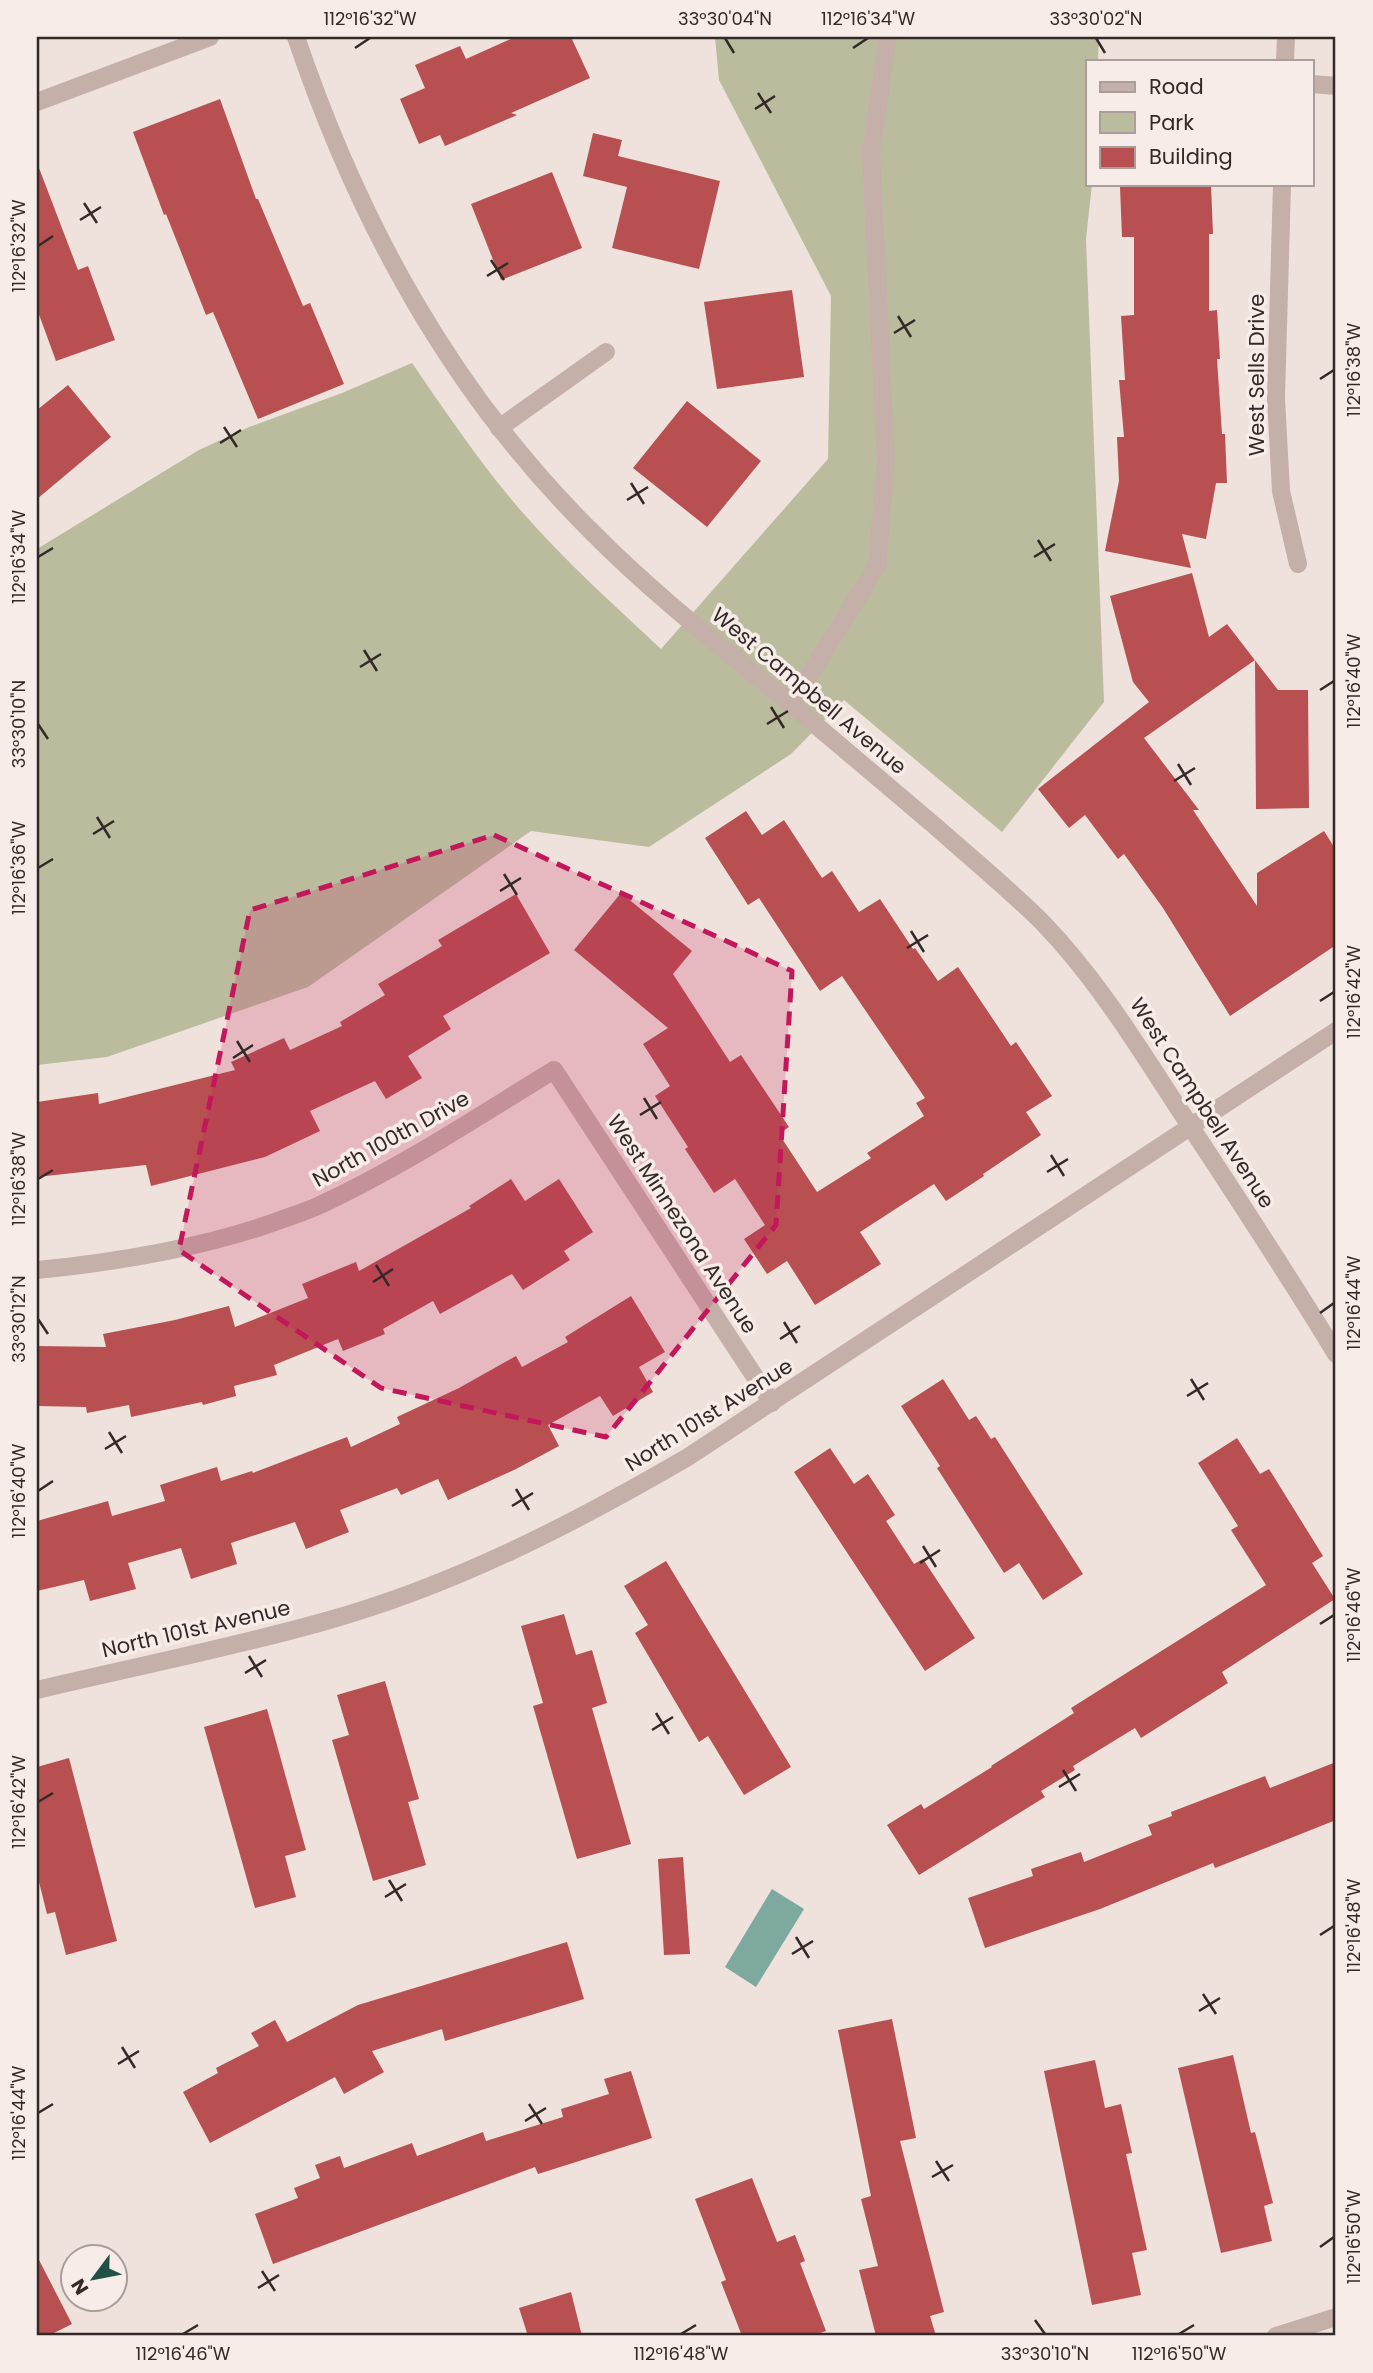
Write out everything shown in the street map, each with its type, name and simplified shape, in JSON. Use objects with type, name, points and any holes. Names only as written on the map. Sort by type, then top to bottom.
[{"type":"street","points":[[37,102],[210,37]]},
{"type":"street","name":"West Campbell Avenue","points":[[296,37],[342,159],[388,255],[430,331],[499,428],[592,532],[660,596],[953,842],[1044,925],[1106,998],[1336,1354]]},
{"type":"street","points":[[791,705],[877,566],[886,461],[871,152],[888,37]]},
{"type":"street","points":[[1285,60],[1286,37]]},
{"type":"street","points":[[1314,84],[1336,86]]},
{"type":"street","name":"West Sells Drive","points":[[1282,186],[1276,398],[1281,491],[1298,564]]},
{"type":"street","points":[[499,428],[606,352]]},
{"type":"street","name":"North 101st Avenue","points":[[37,1690],[327,1621],[428,1587],[530,1544],[588,1515],[688,1457],[772,1403],[1336,1031]]},
{"type":"street","name":"North 100th Drive","points":[[37,1270],[103,1263],[194,1247],[318,1207],[399,1165],[554,1070]]},
{"type":"street","name":"West Minnezona Avenue","points":[[554,1070],[772,1403]]},
{"type":"street","points":[[1276,2336],[1336,2317]]},
{"type":"highlighted area","points":[[494,835],[792,971],[776,1225],[606,1437],[381,1388],[179,1250],[250,910]]},
{"type":"green space","points":[[715,37],[1099,37],[1098,60],[1086,60],[1086,186],[1092,186],[1086,239],[1104,702],[1002,832],[844,700],[791,754],[649,847],[531,831],[308,987],[107,1057],[37,1065],[37,549],[199,450],[249,427],[342,393],[412,363],[479,458],[523,513],[573,566],[661,649],[828,459],[831,296],[719,80]]},
{"type":"water","points":[[772,1889],[804,1909],[756,1987],[725,1967]]},
{"type":"building","points":[[515,37],[571,37],[590,78],[511,113],[517,115],[445,146],[440,135],[419,144],[400,99],[425,88],[415,65],[460,46],[466,59]]},
{"type":"building","points":[[220,99],[256,199],[303,306],[310,303],[344,384],[258,419],[213,312],[206,315],[133,132]]},
{"type":"building","points":[[593,133],[622,140],[618,156],[720,181],[699,269],[612,248],[627,187],[583,176]]},
{"type":"building","points":[[37,168],[78,270],[88,266],[115,340],[56,361],[37,309]]},
{"type":"building","points":[[552,172],[582,248],[501,280],[471,204]]},
{"type":"building","points":[[1211,186],[1213,234],[1209,234],[1209,311],[1217,310],[1220,359],[1217,359],[1227,483],[1216,483],[1206,539],[1182,534],[1191,568],[1105,551],[1119,481],[1117,437],[1124,437],[1119,380],[1125,380],[1121,316],[1134,315],[1134,237],[1122,237],[1120,187]]},
{"type":"building","points":[[792,290],[804,377],[717,389],[704,302]]},
{"type":"building","points":[[68,385],[111,437],[37,499],[37,410]]},
{"type":"building","points":[[687,401],[761,461],[707,527],[633,468]]},
{"type":"building","points":[[1192,573],[1209,637],[1227,624],[1255,660],[1144,738],[1199,810],[1193,810],[1257,906],[1257,873],[1324,831],[1336,850],[1336,945],[1230,1016],[1163,908],[1124,854],[1118,859],[1085,815],[1069,828],[1038,789],[1149,702],[1133,682],[1110,596]]},
{"type":"building","points":[[1255,660],[1278,690],[1308,690],[1309,808],[1256,809]]},
{"type":"building","points":[[746,811],[762,835],[784,820],[822,878],[832,871],[859,912],[880,899],[938,981],[958,967],[1011,1046],[1016,1042],[1052,1096],[1026,1112],[1041,1135],[983,1174],[984,1176],[946,1201],[934,1184],[860,1232],[881,1264],[815,1305],[787,1261],[767,1274],[744,1239],[765,1225],[735,1179],[714,1193],[655,1096],[670,1086],[643,1044],[668,1028],[574,950],[621,893],[692,951],[673,974],[730,1062],[741,1055],[789,1127],[779,1134],[817,1192],[871,1158],[867,1153],[924,1116],[916,1103],[925,1098],[842,976],[820,991],[759,898],[748,905],[705,838]]},
{"type":"building","points":[[516,894],[550,953],[443,1016],[451,1029],[408,1056],[422,1078],[386,1099],[375,1081],[310,1111],[320,1131],[265,1157],[151,1186],[146,1165],[37,1177],[37,1102],[98,1093],[99,1104],[235,1070],[231,1062],[284,1038],[290,1050],[342,1026],[340,1022],[385,995],[378,984],[442,946],[438,940]]},
{"type":"building","points":[[511,1179],[525,1201],[559,1179],[593,1232],[564,1251],[570,1260],[523,1290],[512,1274],[440,1314],[433,1301],[383,1329],[385,1334],[343,1351],[338,1339],[274,1365],[277,1375],[234,1386],[236,1396],[203,1405],[202,1402],[131,1417],[129,1405],[87,1413],[86,1407],[37,1406],[37,1346],[106,1347],[103,1334],[229,1306],[235,1327],[308,1298],[302,1284],[356,1262],[359,1271],[471,1208],[469,1206]]},
{"type":"building","points":[[631,1296],[665,1352],[639,1367],[653,1392],[613,1416],[600,1396],[548,1425],[559,1446],[516,1469],[448,1500],[438,1479],[401,1495],[397,1488],[340,1510],[349,1532],[306,1549],[295,1522],[231,1543],[237,1564],[191,1579],[181,1548],[128,1563],[136,1589],[90,1601],[84,1580],[37,1591],[37,1521],[108,1501],[112,1516],[165,1501],[160,1485],[217,1467],[221,1481],[252,1471],[253,1473],[347,1437],[351,1447],[400,1424],[397,1417],[459,1388],[516,1356],[522,1367],[568,1342],[565,1337]]},
{"type":"building","points":[[943,1379],[969,1420],[976,1416],[991,1439],[995,1437],[1083,1574],[1043,1600],[1019,1563],[1004,1573],[901,1406]]},
{"type":"building","points":[[1237,1438],[1260,1474],[1269,1469],[1323,1556],[1312,1563],[1335,1599],[1222,1672],[1228,1683],[1141,1738],[1135,1728],[1073,1766],[1075,1770],[1041,1791],[1045,1797],[919,1875],[887,1825],[921,1804],[924,1809],[992,1767],[1074,1713],[1071,1708],[1266,1585],[1231,1530],[1238,1526],[1198,1463]]},
{"type":"building","points":[[830,1448],[854,1484],[868,1474],[895,1515],[886,1521],[914,1564],[923,1559],[975,1638],[925,1671],[794,1472]]},
{"type":"building","points":[[666,1561],[791,1767],[744,1795],[708,1736],[699,1742],[635,1633],[648,1625],[624,1586]]},
{"type":"building","points":[[564,1614],[576,1655],[592,1650],[607,1703],[592,1708],[631,1844],[577,1859],[533,1706],[543,1703],[521,1626]]},
{"type":"building","points":[[385,1681],[419,1799],[408,1802],[426,1865],[373,1881],[332,1740],[349,1735],[337,1695]]},
{"type":"building","points":[[267,1709],[306,1850],[285,1856],[296,1897],[255,1908],[204,1727]]},
{"type":"building","points":[[69,1758],[117,1941],[66,1955],[55,1912],[47,1914],[37,1874],[37,1767]]},
{"type":"building","points":[[1336,1762],[1336,1820],[1215,1868],[1213,1863],[1100,1909],[985,1948],[968,1898],[1033,1876],[1031,1869],[1081,1852],[1084,1862],[1152,1835],[1148,1825],[1172,1816],[1171,1812],[1265,1776],[1270,1788]]},
{"type":"building","points":[[683,1857],[690,1954],[664,1955],[658,1859]]},
{"type":"building","points":[[567,1942],[584,1999],[445,2041],[442,2029],[372,2051],[384,2072],[344,2094],[335,2077],[210,2143],[183,2092],[218,2073],[216,2068],[259,2046],[251,2033],[275,2020],[287,2042],[358,2005]]},
{"type":"building","points":[[892,2019],[916,2138],[900,2141],[944,2312],[930,2316],[936,2336],[876,2336],[859,2270],[878,2266],[861,2199],[871,2196],[838,2030]]},
{"type":"building","points":[[1233,2055],[1251,2133],[1255,2132],[1273,2203],[1264,2206],[1272,2241],[1221,2253],[1178,2068]]},
{"type":"building","points":[[1095,2060],[1105,2108],[1121,2104],[1132,2153],[1126,2154],[1147,2250],[1132,2253],[1141,2295],[1092,2305],[1044,2071]]},
{"type":"building","points":[[631,2071],[652,2138],[538,2174],[535,2167],[273,2264],[255,2214],[298,2198],[294,2188],[320,2178],[315,2165],[340,2156],[344,2168],[412,2143],[417,2156],[483,2132],[486,2141],[563,2117],[561,2109],[609,2094],[604,2079]]},
{"type":"building","points":[[752,2178],[777,2242],[795,2235],[805,2261],[800,2263],[826,2331],[811,2336],[742,2336],[721,2282],[726,2280],[695,2199]]},
{"type":"building","points":[[37,2256],[60,2301],[60,2314],[67,2314],[72,2324],[48,2336],[37,2336]]},
{"type":"building","points":[[571,2292],[582,2336],[528,2336],[519,2308]]}]
